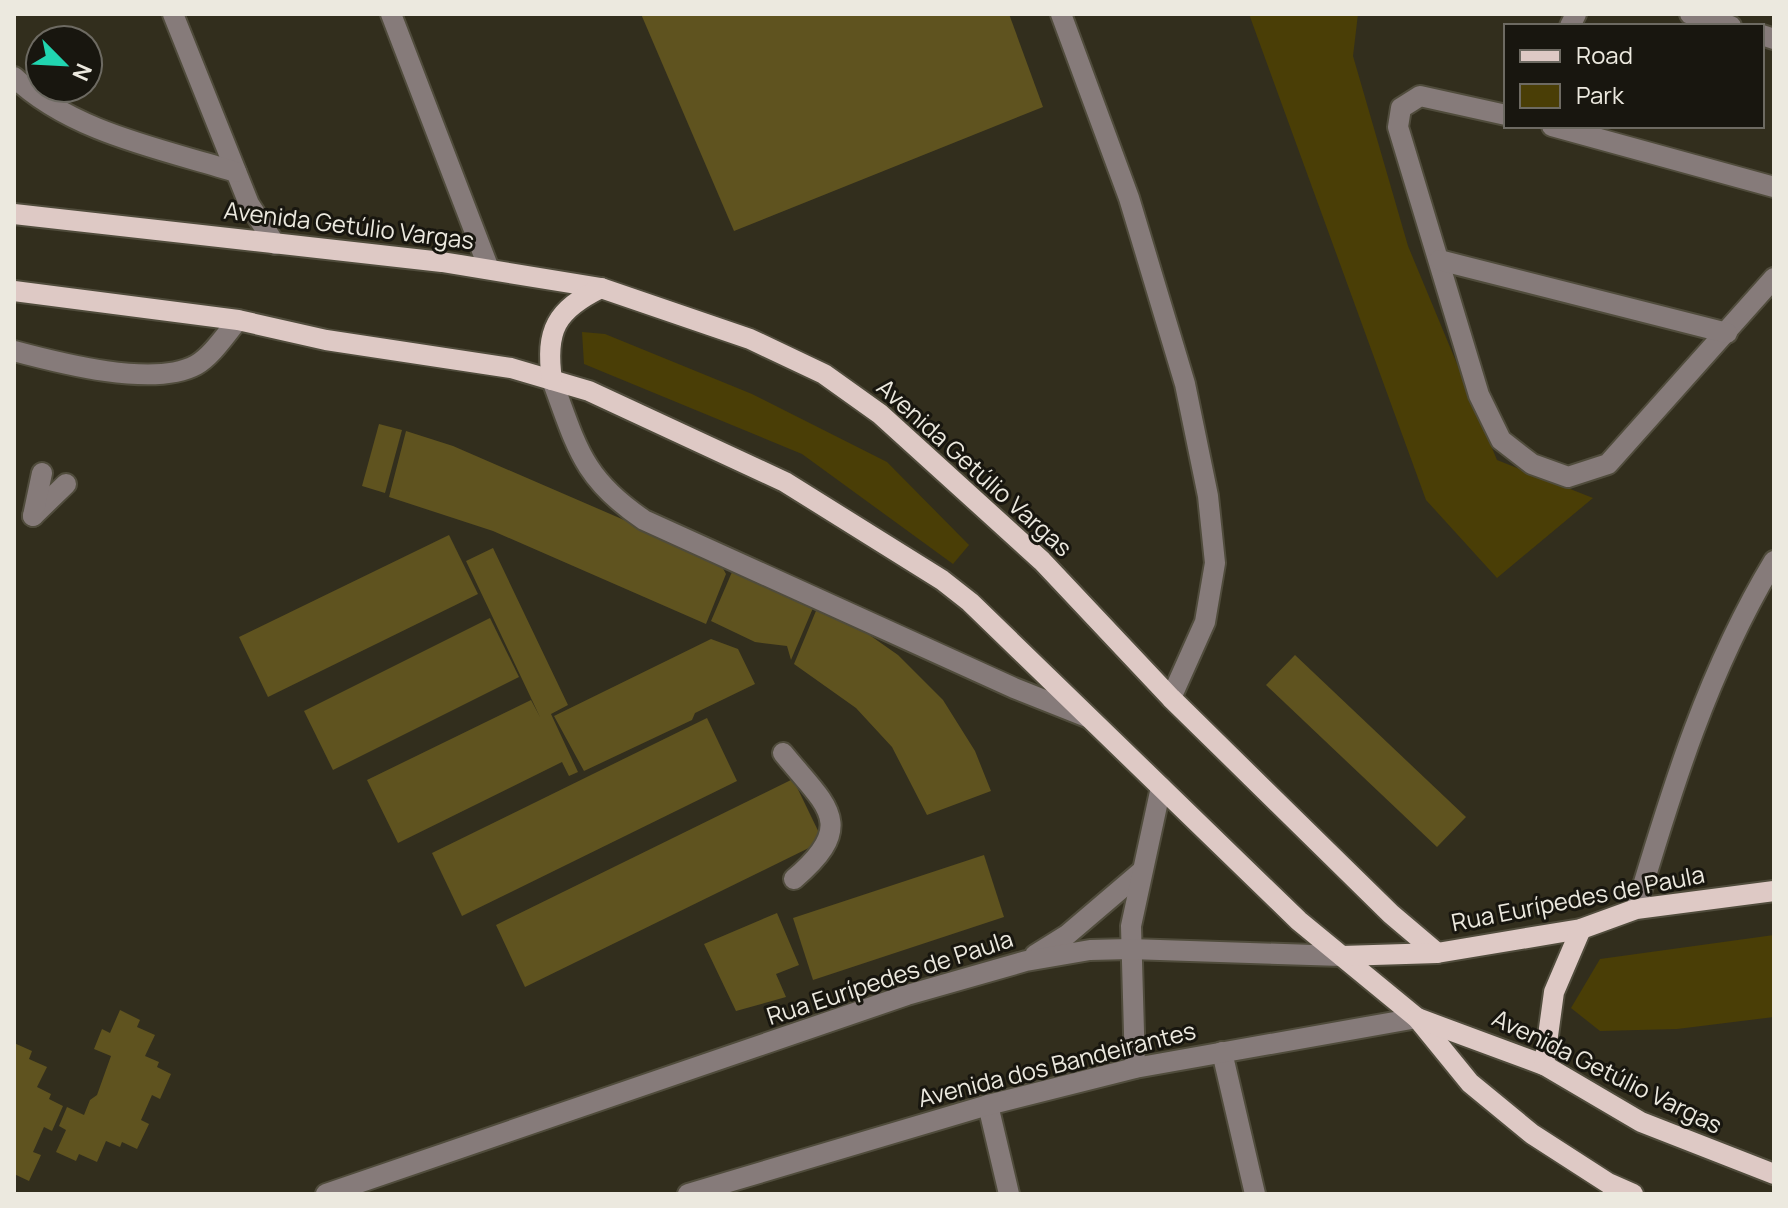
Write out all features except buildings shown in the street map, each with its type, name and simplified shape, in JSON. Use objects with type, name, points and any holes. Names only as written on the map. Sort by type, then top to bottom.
[{"type":"main road","name":"Avenida Getúlio Vargas","points":[[14,214],[489,269],[601,288],[750,339],[824,374],[880,414],[1042,561],[1171,698],[1391,914],[1437,953]]},
{"type":"main road","points":[[552,380],[550,344],[562,313],[576,300],[601,288]]},
{"type":"main road","name":"Avenida Getúlio Vargas","points":[[14,291],[238,320],[326,340],[511,368],[589,391],[785,482],[896,551],[970,602],[1299,921],[1417,1018],[1470,1083],[1532,1134],[1608,1183],[1633,1194]]},
{"type":"main road","name":"Rua Eurípedes de Paula","points":[[1342,956],[1437,953],[1581,929],[1636,909],[1774,891]]},
{"type":"main road","points":[[1544,1065],[1554,992],[1581,929]]},
{"type":"main road","name":"Avenida Getúlio Vargas","points":[[1417,1018],[1544,1065],[1641,1122],[1774,1174]]},
{"type":"street","points":[[173,14],[249,204],[275,244]]},
{"type":"street","points":[[391,14],[489,269]]},
{"type":"street","points":[[1061,14],[1134,212],[1185,384],[1208,496],[1215,563],[1205,622],[1171,698]]},
{"type":"street","points":[[1690,14],[1724,24]]},
{"type":"street","points":[[14,77],[52,106],[66,112],[125,137],[236,172]]},
{"type":"street","points":[[1504,115],[1420,96],[1401,108],[1398,127],[1479,395],[1501,440],[1532,464],[1568,477],[1608,464],[1774,278]]},
{"type":"street","points":[[1559,128],[1774,187]]},
{"type":"street","points":[[1439,260],[1727,333]]},
{"type":"street","points":[[14,351],[127,373],[174,373],[198,364],[238,320]]},
{"type":"street","points":[[552,380],[585,467],[612,499],[644,520],[1014,688],[1087,717]]},
{"type":"street","points":[[42,473],[33,516],[66,484]]},
{"type":"street","points":[[1636,909],[1680,762],[1723,652],[1774,561]]},
{"type":"street","points":[[783,753],[831,811],[831,837],[815,862],[794,879]]},
{"type":"street","points":[[1135,1068],[1130,949],[1142,871],[1161,787]]},
{"type":"street","points":[[1026,961],[1067,935],[1142,871]]},
{"type":"street","name":"Rua Eurípedes de Paula","points":[[326,1194],[907,995],[1026,961],[1090,950],[1130,949],[1342,956]]},
{"type":"street","name":"Avenida dos Bandeirantes","points":[[688,1194],[713,1191],[988,1105],[1135,1068],[1417,1018]]},
{"type":"street","points":[[1222,1052],[1255,1194]]},
{"type":"street","points":[[988,1105],[1009,1194]]},
{"type":"green space","points":[[1249,14],[1358,14],[1353,56],[1408,246],[1497,460],[1593,498],[1497,578],[1426,500]]},
{"type":"green space","points":[[582,332],[605,334],[752,394],[887,462],[969,545],[953,564],[802,454],[584,364]]},
{"type":"green space","points":[[1774,935],[1774,1017],[1677,1029],[1600,1031],[1571,1008],[1600,959]]}]
